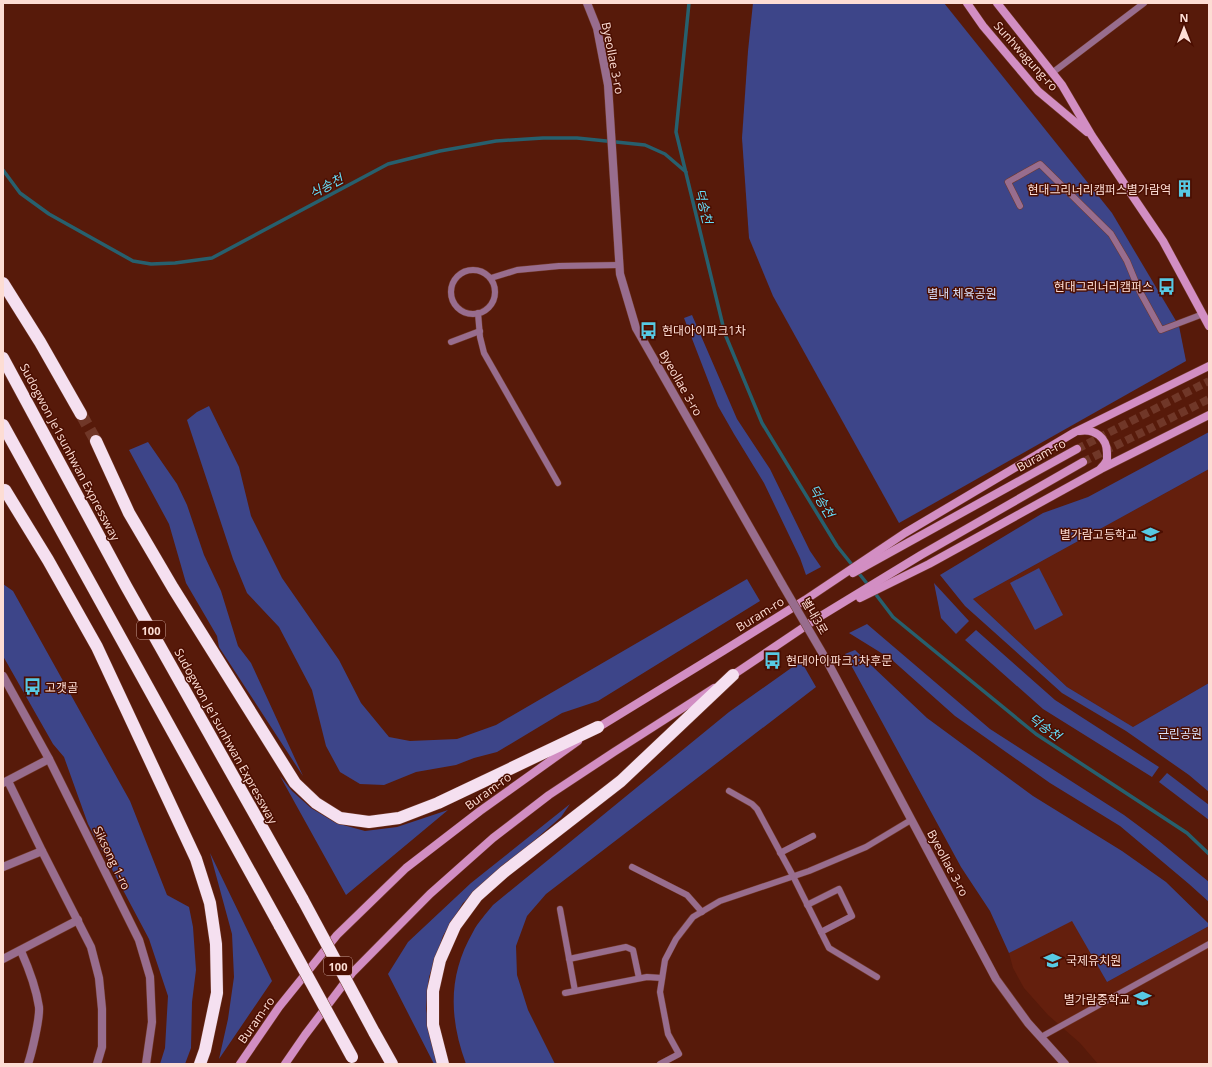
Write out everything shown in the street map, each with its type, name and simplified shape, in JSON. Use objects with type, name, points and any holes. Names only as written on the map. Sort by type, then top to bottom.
[{"type":"highway","points":[[3,283],[40,342],[80,414]]},
{"type":"highway","name":"Sudogwon Je1sunhwan Expressway","points":[[3,358],[126,586],[392,1064]]},
{"type":"highway","name":"100","points":[[3,425],[354,1061]]},
{"type":"highway","points":[[96,441],[129,512],[165,574],[287,771],[295,783],[316,802],[340,818],[369,822],[399,818],[438,803],[598,727]]},
{"type":"highway","points":[[5,490],[48,560],[97,647],[196,859],[210,902],[216,944],[217,993],[205,1050],[200,1064]]},
{"type":"highway","points":[[443,1064],[433,1026],[433,991],[440,960],[455,926],[477,896],[504,872],[621,781],[733,675]]},
{"type":"street","name":"Byeollae 3-ro","points":[[587,3],[597,28],[608,85],[620,274],[636,328],[782,584]]},
{"type":"street","name":"Sunhwagung-ro","points":[[967,3],[983,26],[1038,91],[1092,136]]},
{"type":"street","name":"Sunhwagung-ro","points":[[997,3],[1062,85],[1092,136],[1163,241],[1209,326]]},
{"type":"street","points":[[805,600],[905,533],[1075,432],[1209,366]]},
{"type":"street","points":[[816,619],[929,564],[1101,468],[1209,415]]},
{"type":"street","points":[[1075,432],[1086,430],[1095,432],[1103,439],[1107,448],[1107,460],[1101,468]]},
{"type":"street","name":"Buram-ro","points":[[240,1064],[279,1007],[337,935],[406,868],[480,811],[598,727],[805,600],[1077,449]]},
{"type":"street","points":[[285,1064],[305,1034],[352,973],[430,894],[493,838],[549,795],[816,619],[921,555],[1083,462]]},
{"type":"street","name":"별내3로","points":[[782,584],[827,662]]},
{"type":"street","name":"Byeollae 3-ro","points":[[827,662],[996,979],[1028,1023],[1066,1064]]},
{"type":"street","name":"Siksong 1-ro","points":[[3,676],[49,759],[139,940],[150,977],[152,1022],[146,1064]]},
{"type":"street","points":[[49,759],[6,782],[91,947],[99,978],[102,1009],[102,1047],[97,1064]]},
{"type":"street","points":[[3,868],[42,851]]},
{"type":"street","points":[[3,959],[21,951],[78,920]]},
{"type":"street","points":[[21,951],[31,974],[39,1008],[33,1050],[28,1064]]},
{"type":"lane","points":[[1052,73],[1144,3]]},
{"type":"lane","points":[[1020,206],[1008,182],[1040,164],[1111,234],[1127,261],[1139,290],[1161,330],[1203,314]]},
{"type":"lane","points":[[491,278],[517,270],[559,266],[619,264]]},
{"type":"lane","points":[[468,270],[476,270],[484,272],[491,278],[495,286],[495,295],[492,303],[486,309],[478,313],[470,314],[462,311],[455,305],[451,297],[451,289],[454,280],[460,274],[468,270]]},
{"type":"lane","points":[[478,313],[484,353],[558,483]]},
{"type":"lane","points":[[451,342],[480,331]]},
{"type":"lane","points":[[729,791],[752,804],[757,809],[829,948],[877,977]]},
{"type":"lane","points":[[660,1064],[679,1054],[668,1034],[660,992],[665,960],[676,939],[693,917],[720,901],[793,876],[866,847],[911,820]]},
{"type":"lane","points":[[780,853],[813,836]]},
{"type":"lane","points":[[632,867],[687,895],[702,912]]},
{"type":"lane","points":[[807,905],[839,889],[852,916],[821,932]]},
{"type":"lane","points":[[560,909],[575,991]]},
{"type":"lane","points":[[1041,1037],[1209,944]]},
{"type":"lane","points":[[569,959],[626,947],[633,950],[639,978]]},
{"type":"lane","points":[[565,993],[639,978],[662,978]]},
{"type":"shaded area","name":"별가람고등학교","points":[[1209,469],[1209,683],[1133,727],[1067,687],[973,599]]},
{"type":"shaded area","name":"별가람중학교","points":[[1072,920],[1107,982],[1209,926],[1209,1064],[1098,1064],[1080,1043],[1048,1015],[1024,988],[1013,968],[1009,953]]},
{"type":"green space","name":"별내 체육공원","points":[[753,3],[944,3],[1112,213],[1179,326],[1186,361],[899,523],[773,296],[749,238],[742,138]]},
{"type":"green space","points":[[692,315],[737,419],[770,469],[810,551],[821,567],[806,575],[800,558],[764,483],[718,406],[684,318]]},
{"type":"green space","points":[[209,406],[239,467],[251,516],[282,578],[339,660],[361,703],[389,737],[410,741],[457,739],[496,725],[747,579],[760,601],[598,701],[562,713],[497,752],[474,758],[456,765],[416,772],[384,785],[360,784],[340,772],[326,746],[312,690],[279,627],[247,593],[233,559],[187,420],[197,412]]},
{"type":"green space","name":"근린공원","points":[[1209,432],[1209,469],[973,599],[1067,687],[1133,727],[1209,683],[1209,792],[1189,775],[1126,731],[1062,693],[965,606],[940,575],[1043,513],[1088,497]]},
{"type":"green space","points":[[148,442],[177,484],[187,505],[204,555],[221,591],[238,646],[251,663],[303,776],[219,647],[217,636],[186,583],[169,524],[129,450]]},
{"type":"green space","points":[[1039,568],[1063,615],[1035,630],[1010,583]]},
{"type":"green space","points":[[934,583],[969,621],[956,634],[941,618]]},
{"type":"green space","points":[[3,584],[13,591],[130,801],[167,895],[189,907],[193,927],[196,970],[192,1002],[191,1048],[185,1064],[160,1064],[165,1048],[168,996],[149,939],[88,824],[64,757],[53,744],[3,656]]},
{"type":"green space","points":[[867,624],[990,729],[1124,815],[1159,841],[1209,882],[1209,902],[1120,826],[1050,783],[955,716],[891,659],[849,633]]},
{"type":"green space","points":[[976,630],[1055,700],[1159,767],[1152,777],[1043,709],[965,640]]},
{"type":"green space","points":[[855,650],[927,718],[1033,796],[1122,851],[1166,882],[1209,924],[1209,926],[1107,982],[1072,921],[1009,953],[990,911],[961,867],[845,654]]},
{"type":"green space","points":[[801,661],[816,687],[546,894],[527,916],[516,946],[517,975],[528,1010],[555,1064],[466,1064],[456,1030],[454,1013],[455,981],[459,964],[473,932],[493,905],[729,712]]},
{"type":"green space","points":[[1167,773],[1209,805],[1209,820],[1159,782]]},
{"type":"green space","points":[[280,776],[292,791],[311,808],[336,823],[365,831],[397,827],[448,810],[346,895]]},
{"type":"green space","points":[[570,804],[561,817],[463,903],[443,936],[429,977],[426,1009],[438,1064],[434,1064],[388,974],[408,942],[471,883]]},
{"type":"green space","points":[[210,853],[272,981],[219,1059],[228,1019],[234,977],[232,934]]},
{"type":"waterway","name":"덕송천","points":[[689,3],[676,132],[725,334],[762,423],[837,546],[869,586]]},
{"type":"waterway","name":"식송천","points":[[3,170],[20,193],[49,214],[133,261],[151,264],[175,263],[212,258],[388,164],[440,151],[496,141],[543,138],[577,138],[645,145],[665,154],[686,172]]},
{"type":"waterway","name":"덕송천","points":[[874,592],[893,617],[1036,734],[1187,833],[1209,854]]},
{"type":"tunnel","points":[[1077,449],[1209,381]]},
{"type":"tunnel","points":[[1083,462],[1209,399]]},
{"type":"tunnel","points":[[81,414],[96,441]]},
{"type":"place","name":"현대그리너리캠퍼스별가람역","points":[[1184,189]]},
{"type":"place","name":"현대그리너리캠퍼스","points":[[1166,286]]},
{"type":"place","name":"현대아이파크1차","points":[[649,330]]},
{"type":"place","name":"별가람고등학교","points":[[1150,534]]},
{"type":"place","name":"현대아이파크1차후문","points":[[773,660]]},
{"type":"place","name":"고갯골","points":[[32,687]]},
{"type":"place","name":"국제유치원","points":[[1053,960]]},
{"type":"place","name":"별가람중학교","points":[[1143,999]]}]
